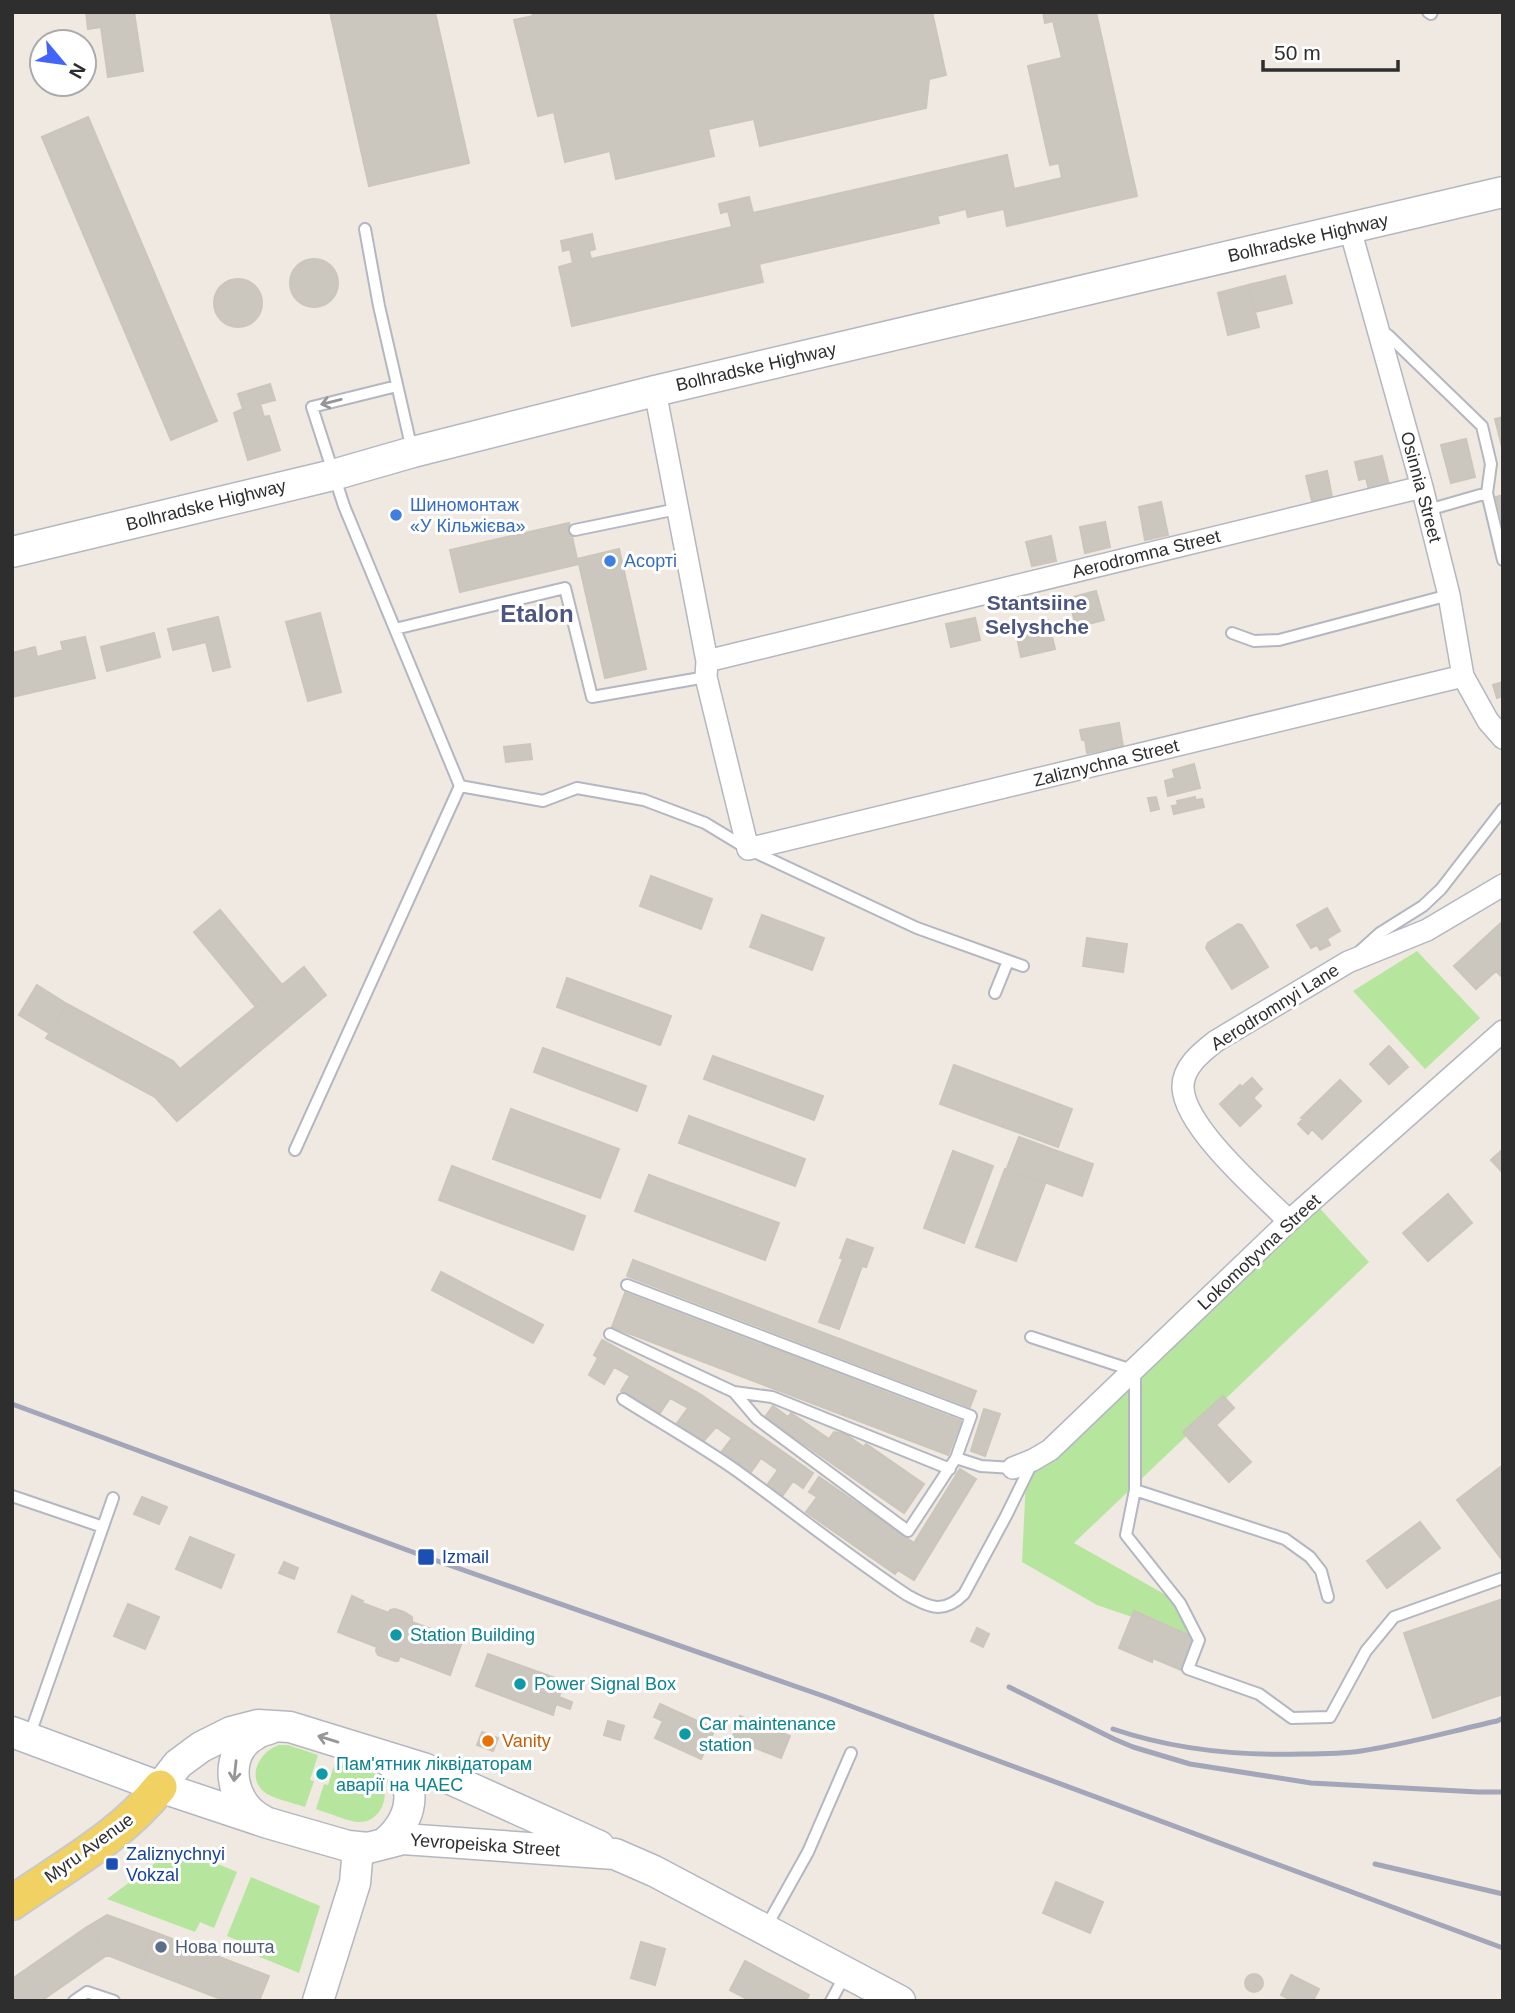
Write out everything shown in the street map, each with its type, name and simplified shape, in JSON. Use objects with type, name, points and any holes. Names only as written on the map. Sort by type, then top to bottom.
[{"type":"main road","name":"Bolhradske Highway","points":[[12,552],[333,475],[655,391],[1503,192]]},
{"type":"main road","points":[[160,1787],[178,1764],[201,1747],[230,1732],[258,1725],[290,1727],[435,1772],[615,1854]]},
{"type":"main road","points":[[268,1823],[258,1819],[242,1804],[233,1772],[240,1751],[247,1741],[256,1734],[278,1726]]},
{"type":"main road","name":"Yevropeiska Street","points":[[20,1735],[160,1787],[268,1823],[372,1845],[412,1839],[615,1854],[653,1871],[900,2001]]},
{"type":"main road","points":[[318,2001],[355,1883],[372,1845],[397,1833],[405,1822],[409,1809],[407,1782],[400,1770],[378,1754]]},
{"type":"main road","name":"Myru Avenue","points":[[12,1903],[109,1836],[147,1803],[160,1787]]},
{"type":"main road","points":[[511,1846],[519,1810]]},
{"type":"street","name":"Osinnia Street","points":[[1350,229],[1428,510],[1449,595],[1463,676],[1488,721],[1503,738]]},
{"type":"street","points":[[655,391],[707,669],[748,849]]},
{"type":"street","name":"Aerodromna Street","points":[[707,669],[1422,487]]},
{"type":"street","name":"Zaliznychna Street","points":[[748,849],[1463,676]]},
{"type":"street","name":"Aerodromnyi Lane","points":[[1289,1221],[1218,1151],[1202,1129],[1188,1105],[1183,1087],[1188,1069],[1199,1055],[1216,1041],[1348,962],[1427,930],[1503,885]]},
{"type":"street","name":"Lokomotyvna Street","points":[[1023,1464],[1050,1450],[1289,1221],[1503,1031]]},
{"type":"lane","points":[[365,229],[379,306],[413,452]]},
{"type":"lane","points":[[1380,337],[1388,335],[1482,426],[1491,464],[1487,493],[1503,560]]},
{"type":"lane","points":[[295,1150],[460,786],[333,475],[312,407],[397,386]]},
{"type":"lane","points":[[1428,510],[1487,493]]},
{"type":"lane","points":[[575,530],[677,509]]},
{"type":"lane","points":[[395,629],[565,588],[592,697],[707,669]]},
{"type":"lane","points":[[1233,633],[1254,641],[1279,640],[1449,595]]},
{"type":"lane","points":[[460,786],[543,801],[577,788],[644,800],[705,823],[748,849],[917,928],[1023,966]]},
{"type":"lane","points":[[1348,962],[1380,933],[1423,906],[1441,889],[1503,809]]},
{"type":"lane","points":[[995,993],[1008,961]]},
{"type":"lane","points":[[627,1285],[971,1416],[950,1469],[908,1531],[757,1419],[734,1392]]},
{"type":"lane","points":[[610,1335],[734,1392],[772,1397],[950,1469]]},
{"type":"lane","points":[[1031,1337],[1135,1371],[1135,1490],[1126,1535],[1180,1603],[1199,1640],[1188,1669],[1259,1694],[1292,1718],[1330,1717],[1366,1651],[1394,1617],[1503,1578]]},
{"type":"lane","points":[[623,1399],[738,1472],[829,1541],[907,1595],[935,1607],[946,1607],[955,1603],[964,1594],[1006,1516],[1023,1464],[981,1466],[956,1458]]},
{"type":"lane","points":[[1135,1490],[1285,1539],[1310,1557],[1321,1571],[1328,1597]]},
{"type":"lane","points":[[12,1496],[103,1527]]},
{"type":"lane","points":[[20,1735],[113,1499]]},
{"type":"lane","points":[[765,1930],[808,1852],[851,1753]]},
{"type":"lane","points":[[831,2001],[846,1973]]},
{"type":"lane","points":[[74,2001],[87,1992],[114,2001]]},
{"type":"green space","points":[[1417,951],[1480,1018],[1425,1069],[1353,991]]},
{"type":"green space","points":[[1313,1201],[1369,1262],[1074,1543],[1180,1603],[1199,1640],[1097,1605],[1022,1562],[1026,1479]]},
{"type":"green space","points":[[279,1745],[288,1745],[318,1755],[310,1780],[314,1781],[305,1807],[267,1794],[257,1781],[260,1760]]},
{"type":"green space","points":[[336,1760],[367,1769],[381,1782],[384,1789],[383,1805],[373,1818],[357,1822],[316,1809]]},
{"type":"green space","points":[[177,1847],[237,1872],[214,1928],[200,1922],[195,1932],[107,1899]]},
{"type":"green space","points":[[251,1877],[320,1906],[299,1973],[241,1949],[243,1943],[227,1936]]},
{"type":"building","points":[[86,12],[134,12],[143,71],[108,77],[101,27],[88,28]]},
{"type":"building","points":[[330,12],[435,12],[469,163],[369,186]]},
{"type":"building","points":[[532,12],[932,12],[946,75],[929,79],[926,108],[760,146],[754,119],[708,129],[714,156],[616,179],[610,151],[565,162],[554,112],[538,116],[514,20],[533,16]]},
{"type":"building","points":[[1043,12],[1096,12],[1137,196],[1007,226],[1004,209],[968,217],[966,209],[937,216],[939,223],[759,264],[763,282],[572,326],[559,267],[573,263],[570,249],[563,251],[561,241],[592,234],[595,249],[589,251],[591,259],[732,227],[728,211],[721,213],[719,204],[749,197],[753,213],[1007,155],[1014,189],[1062,178],[1059,163],[1050,165],[1028,66],[1062,58],[1053,21],[1045,23]]},
{"type":"building","points":[[88,117],[217,421],[171,440],[42,137]]},
{"type":"building","points":[[314,259],[331,266],[338,283],[331,300],[314,307],[297,300],[290,283],[297,266]]},
{"type":"building","points":[[1285,276],[1292,303],[1255,312],[1248,285]]},
{"type":"building","points":[[238,279],[255,286],[262,303],[255,320],[238,327],[221,320],[214,303],[221,286]]},
{"type":"building","points":[[1248,285],[1259,327],[1228,335],[1218,293]]},
{"type":"building","points":[[270,384],[275,400],[260,404],[264,417],[269,416],[280,450],[248,460],[234,413],[243,409],[238,394]]},
{"type":"building","points":[[1503,417],[1503,451],[1495,419]]},
{"type":"building","points":[[1466,439],[1475,477],[1451,483],[1441,445]]},
{"type":"building","points":[[1382,456],[1389,485],[1369,490],[1366,478],[1359,480],[1355,462]]},
{"type":"building","points":[[1327,471],[1332,497],[1312,501],[1306,476]]},
{"type":"building","points":[[1503,495],[1503,525],[1496,497]]},
{"type":"building","points":[[1161,502],[1168,535],[1145,540],[1139,507]]},
{"type":"building","points":[[1105,522],[1110,547],[1085,553],[1080,527]]},
{"type":"building","points":[[569,523],[577,559],[619,549],[646,669],[605,678],[579,564],[460,592],[450,550]]},
{"type":"building","points":[[1051,536],[1056,561],[1032,566],[1026,542]]},
{"type":"building","points":[[1096,591],[1104,620],[1076,627],[1069,598]]},
{"type":"building","points":[[320,613],[341,692],[308,701],[286,622]]},
{"type":"building","points":[[218,617],[230,667],[213,671],[206,642],[173,650],[168,629]]},
{"type":"building","points":[[975,618],[980,640],[951,647],[946,624]]},
{"type":"building","points":[[1048,620],[1055,649],[1021,657],[1015,628]]},
{"type":"building","points":[[154,633],[160,657],[107,671],[101,647]]},
{"type":"building","points":[[85,637],[95,678],[12,697],[12,653],[35,647],[37,657],[63,650],[61,642]]},
{"type":"building","points":[[1503,682],[1503,696],[1497,698],[1493,685]]},
{"type":"building","points":[[1119,723],[1123,746],[1087,753],[1080,730]]},
{"type":"building","points":[[530,744],[532,759],[506,762],[504,747]]},
{"type":"building","points":[[1194,764],[1200,788],[1168,796],[1165,781],[1175,778],[1173,770]]},
{"type":"building","points":[[1156,797],[1159,809],[1151,811],[1148,798]]},
{"type":"building","points":[[1195,797],[1195,800],[1202,799],[1204,807],[1174,814],[1172,806],[1178,805],[1177,801]]},
{"type":"building","points":[[651,876],[712,899],[701,929],[640,906]]},
{"type":"building","points":[[1327,908],[1340,931],[1327,939],[1330,945],[1320,950],[1317,945],[1311,948],[1297,925]]},
{"type":"building","points":[[220,910],[282,985],[256,1007],[194,932]]},
{"type":"building","points":[[762,915],[824,938],[812,970],[750,947]]},
{"type":"building","points":[[1503,921],[1503,978],[1496,971],[1476,989],[1454,966]]},
{"type":"building","points":[[1238,924],[1242,925],[1268,967],[1232,989],[1206,948],[1208,943]]},
{"type":"building","points":[[1087,938],[1127,944],[1123,972],[1083,966]]},
{"type":"building","points":[[304,967],[326,995],[177,1121],[155,1097],[180,1069]]},
{"type":"building","points":[[567,978],[671,1016],[660,1045],[557,1007]]},
{"type":"building","points":[[37,985],[67,1004],[49,1033],[19,1015]]},
{"type":"building","points":[[67,1004],[173,1061],[180,1069],[155,1097],[46,1038]]},
{"type":"building","points":[[1389,1046],[1408,1067],[1389,1084],[1370,1064]]},
{"type":"building","points":[[543,1048],[646,1086],[637,1111],[534,1072]]},
{"type":"building","points":[[713,1056],[823,1096],[814,1120],[704,1079]]},
{"type":"building","points":[[954,1065],[1072,1109],[1058,1147],[940,1104]]},
{"type":"building","points":[[1252,1078],[1262,1089],[1253,1098],[1261,1106],[1240,1126],[1220,1104],[1240,1085],[1242,1087]]},
{"type":"building","points":[[1340,1080],[1361,1101],[1322,1139],[1312,1129],[1308,1134],[1298,1124],[1303,1119],[1301,1118]]},
{"type":"building","points":[[511,1109],[619,1149],[600,1198],[493,1159]]},
{"type":"building","points":[[689,1116],[805,1159],[795,1186],[679,1143]]},
{"type":"building","points":[[1019,1137],[1093,1164],[1082,1196],[1007,1168]]},
{"type":"building","points":[[1503,1149],[1503,1173],[1491,1160]]},
{"type":"building","points":[[953,1151],[993,1166],[964,1243],[924,1228]]},
{"type":"building","points":[[452,1166],[585,1216],[573,1250],[439,1200]]},
{"type":"building","points":[[1005,1169],[1045,1184],[1016,1261],[976,1247]]},
{"type":"building","points":[[649,1175],[779,1223],[765,1260],[635,1211]]},
{"type":"building","points":[[1448,1194],[1472,1223],[1428,1261],[1403,1233]]},
{"type":"building","points":[[847,1239],[873,1248],[866,1267],[862,1266],[839,1329],[819,1322],[843,1259],[840,1258]]},
{"type":"building","points":[[633,1260],[976,1391],[970,1407],[627,1276]]},
{"type":"building","points":[[441,1272],[543,1325],[533,1343],[432,1290]]},
{"type":"building","points":[[625,1293],[961,1421],[948,1455],[612,1327]]},
{"type":"building","points":[[602,1340],[700,1394],[813,1473],[803,1488],[793,1481],[780,1499],[765,1488],[778,1470],[761,1458],[749,1475],[719,1455],[732,1438],[716,1427],[701,1444],[675,1426],[688,1408],[670,1398],[660,1413],[621,1391],[630,1376],[614,1367],[604,1384],[589,1375],[598,1358],[594,1355]]},
{"type":"building","points":[[1223,1396],[1234,1408],[1216,1425],[1251,1462],[1229,1482],[1183,1432]]},
{"type":"building","points":[[773,1406],[788,1417],[791,1413],[829,1439],[834,1432],[845,1434],[864,1447],[866,1444],[924,1484],[904,1513],[765,1417]]},
{"type":"building","points":[[984,1409],[1000,1414],[985,1456],[971,1451]]},
{"type":"building","points":[[1503,1465],[1503,1561],[1457,1500]]},
{"type":"building","points":[[960,1469],[976,1479],[914,1580],[898,1570],[895,1574],[806,1512],[817,1497],[809,1492],[819,1477],[914,1543]]},
{"type":"building","points":[[142,1497],[167,1507],[159,1524],[134,1514]]},
{"type":"building","points":[[1420,1522],[1440,1548],[1387,1588],[1367,1561]]},
{"type":"building","points":[[190,1537],[234,1555],[221,1588],[176,1569]]},
{"type":"building","points":[[284,1562],[298,1568],[294,1579],[279,1573]]},
{"type":"building","name":"Station Building","points":[[352,1596],[363,1601],[362,1603],[389,1613],[395,1609],[404,1612],[412,1617],[412,1622],[463,1639],[450,1675],[400,1656],[398,1661],[395,1661],[378,1655],[377,1647],[338,1632]]},
{"type":"building","points":[[1503,1599],[1503,1694],[1433,1718],[1404,1633]]},
{"type":"building","points":[[128,1604],[159,1617],[145,1649],[114,1636]]},
{"type":"building","points":[[1134,1611],[1195,1638],[1181,1670],[1153,1658],[1152,1662],[1119,1648]]},
{"type":"building","points":[[977,1628],[989,1634],[983,1647],[971,1641]]},
{"type":"building","name":"Power Signal Box","points":[[488,1654],[564,1681],[559,1697],[572,1702],[570,1709],[556,1704],[553,1715],[476,1686]]},
{"type":"building","name":"Car maintenance station","points":[[660,1704],[715,1729],[701,1759],[655,1738],[663,1721],[654,1717]]},
{"type":"building","points":[[740,1716],[790,1736],[781,1758],[732,1739]]},
{"type":"building","points":[[608,1721],[624,1726],[620,1740],[604,1735]]},
{"type":"building","name":"Vanity","points":[[482,1732],[498,1738],[493,1751],[477,1745]]},
{"type":"building","points":[[1056,1882],[1103,1902],[1090,1933],[1043,1913]]},
{"type":"building","points":[[107,1915],[154,1932],[140,1968],[107,1955],[87,1927]]},
{"type":"building","points":[[87,1927],[107,1955],[41,2001],[12,2001],[12,1979]]},
{"type":"building","points":[[154,1932],[269,1976],[259,2001],[226,2001],[140,1968]]},
{"type":"building","points":[[641,1942],[665,1949],[655,1985],[631,1978]]},
{"type":"building","points":[[745,1961],[809,1995],[806,2001],[751,2001],[730,1990]]},
{"type":"building","points":[[1250,1974],[1258,1974],[1263,1983],[1261,1990],[1250,1992],[1245,1987],[1245,1979]]},
{"type":"building","points":[[1291,1975],[1319,1989],[1313,2001],[1293,2001],[1281,1995]]},
{"type":"railway","points":[[12,1404],[426,1557],[829,1698],[1503,1948]]},
{"type":"railway","points":[[1009,1687],[1114,1739],[1190,1764],[1311,1783],[1503,1792]]},
{"type":"railway","points":[[1113,1729],[1160,1742],[1206,1750],[1254,1754],[1324,1754],[1395,1745],[1503,1718]]},
{"type":"railway","points":[[1375,1864],[1503,1894]]},
{"type":"place","name":"Шиномонтаж «У Кільжієва»","points":[[396,515]]},
{"type":"place","name":"Асорті","points":[[610,561]]},
{"type":"place","name":"Izmail","points":[[426,1557]]},
{"type":"place","name":"Station Building","points":[[396,1635]]},
{"type":"place","name":"Power Signal Box","points":[[520,1684]]},
{"type":"place","name":"Car maintenance station","points":[[685,1734]]},
{"type":"place","name":"Vanity","points":[[488,1741]]},
{"type":"place","name":"Пам'ятник ліквідаторам аварії на ЧАЕС","points":[[322,1774]]},
{"type":"place","name":"Zaliznychnyi Vokzal","points":[[112,1864]]},
{"type":"place","name":"Нова пошта","points":[[161,1947]]},
{"type":"district","name":"Etalon","points":[[537,613]]},
{"type":"district","name":"Stantsiine Selyshche","points":[[1037,614]]}]
